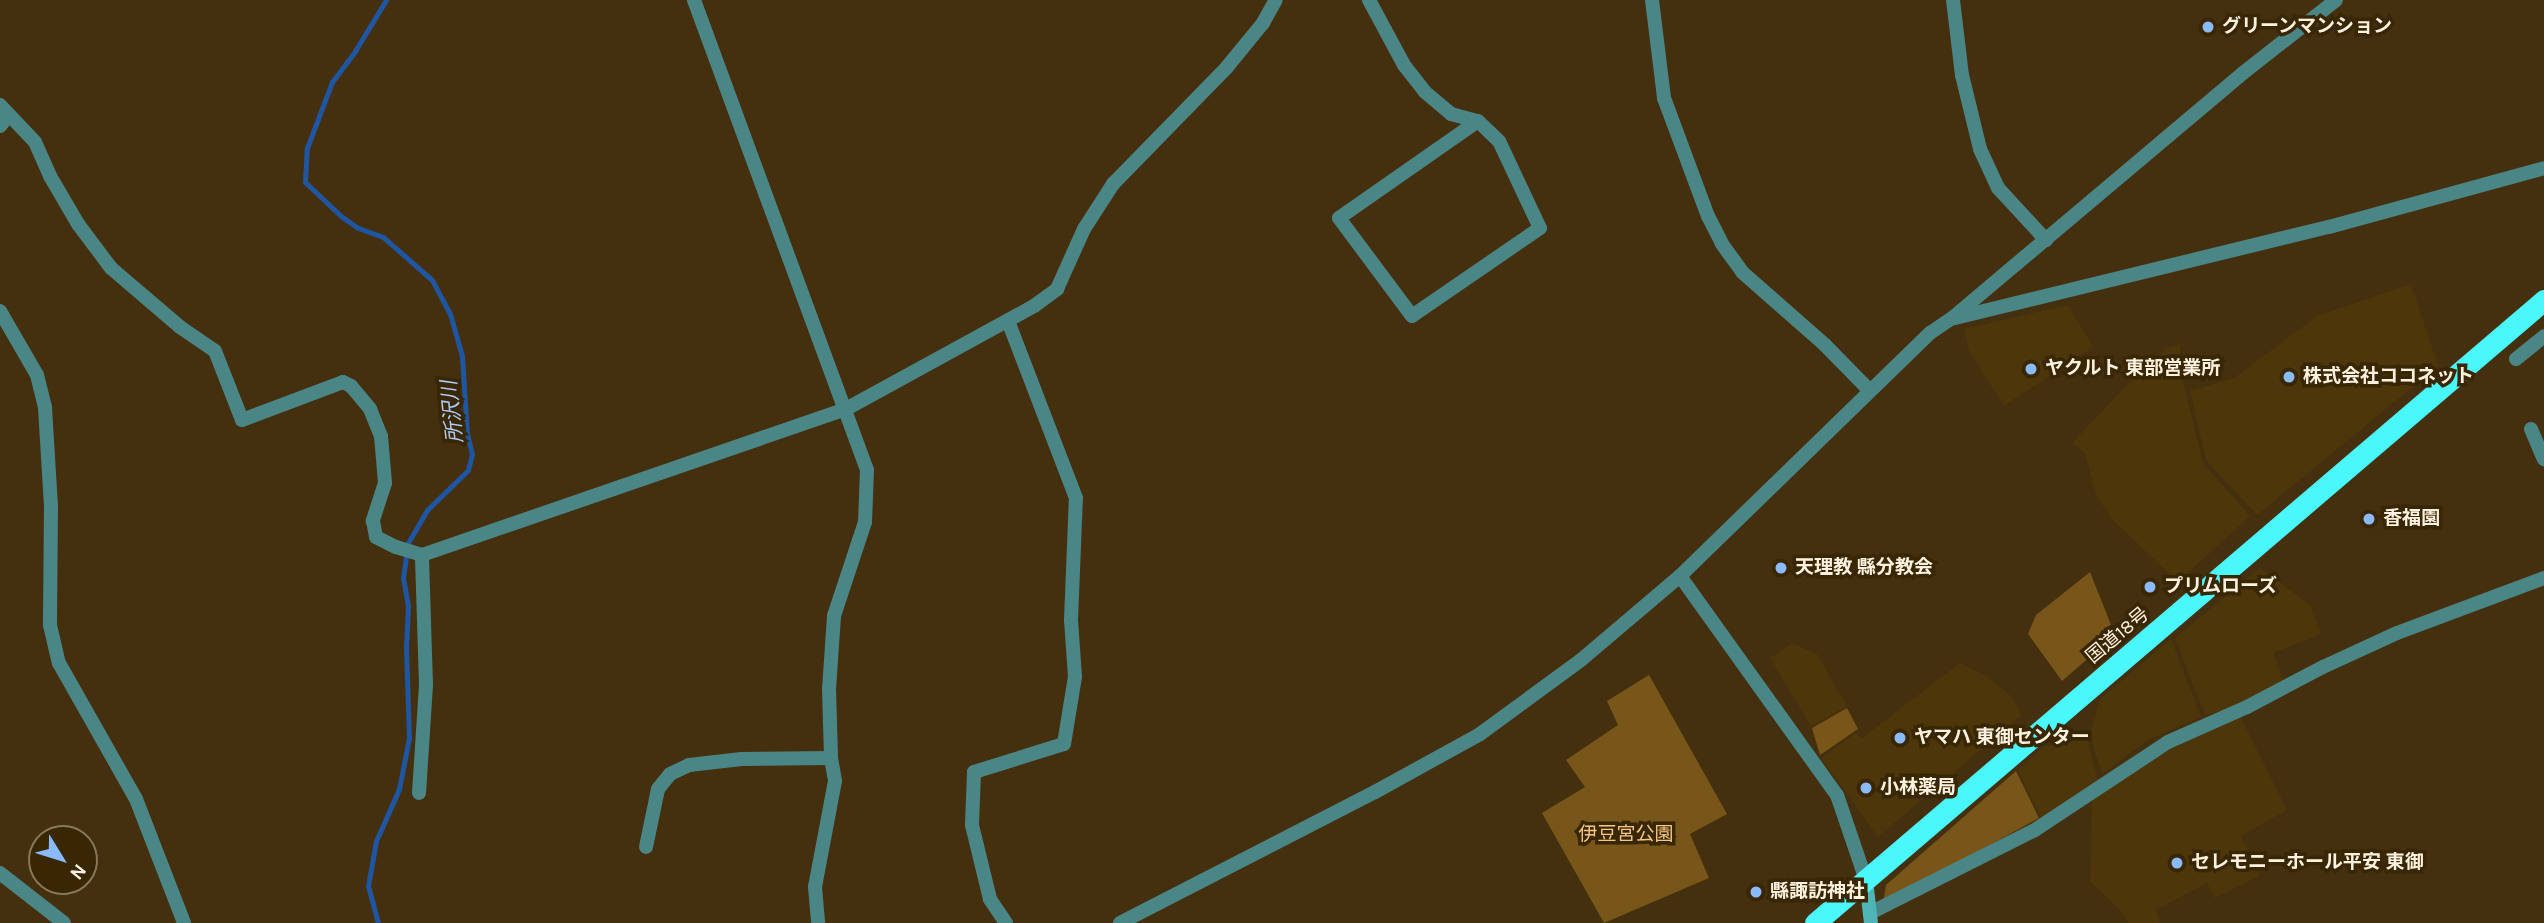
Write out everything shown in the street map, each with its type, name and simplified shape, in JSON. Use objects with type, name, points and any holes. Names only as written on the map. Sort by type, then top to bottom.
[{"type":"highway","name":"国道18号","points":[[1815,923],[2544,300]]},
{"type":"street","points":[[694,0],[867,470],[865,522],[834,616],[829,689],[831,758],[835,781],[815,887],[818,923]]},
{"type":"street","points":[[3,115],[34,142],[78,224],[111,268],[180,327],[215,351],[242,420],[343,382],[351,386],[370,409],[381,436],[385,483],[373,521],[376,537],[422,555],[846,409],[1008,321],[1058,289],[1084,229],[1113,184],[1227,67],[1263,23],[1276,0]]},
{"type":"street","points":[[1369,0],[1404,65],[1425,92],[1451,114],[1478,121],[1499,141],[1540,228],[1412,316],[1339,218],[1478,121]]},
{"type":"street","points":[[1652,0],[1664,97],[1708,216],[1722,244],[1742,272],[1825,345],[1869,390]]},
{"type":"street","points":[[1953,0],[1962,75],[1980,149],[1998,188],[2046,240]]},
{"type":"street","points":[[1120,923],[1375,792],[1480,734],[1581,660],[1680,576],[1930,333],[1951,319],[2244,73],[2336,0]]},
{"type":"street","points":[[1951,319],[2329,227],[2544,168]]},
{"type":"street","points":[[0,311],[37,375],[46,408],[51,505],[50,625],[59,663],[136,799],[184,923]]},
{"type":"street","points":[[1006,923],[990,899],[972,825],[974,772],[1064,744],[1075,677],[1072,620],[1076,498],[1008,321]]},
{"type":"street","points":[[2515,359],[2544,336]]},
{"type":"street","points":[[2531,429],[2544,459]]},
{"type":"street","points":[[419,793],[426,685],[422,555]]},
{"type":"street","points":[[1680,576],[1837,795],[1866,880],[1870,918],[2035,830],[2168,742],[2247,708],[2323,667],[2397,634],[2544,578]]},
{"type":"street","points":[[646,847],[658,789],[670,774],[689,765],[742,759],[831,758]]},
{"type":"street","points":[[0,873],[64,923]]},
{"type":"shaded area","points":[[2411,284],[2438,366],[2257,515],[2206,460],[2190,391],[2234,378],[2317,316]]},
{"type":"shaded area","points":[[2068,305],[2093,347],[2004,406],[1969,351],[1964,329]]},
{"type":"shaded area","points":[[2181,344],[2179,366],[2203,463],[2250,516],[2178,582],[2113,520],[2097,497],[2085,453],[2072,443],[2126,386],[2167,348]]},
{"type":"shaded area","points":[[2260,568],[2311,606],[2321,634],[2273,653],[2284,682],[2222,711],[2205,715],[2175,638]]},
{"type":"shaded area","points":[[2171,639],[2201,717],[2148,740],[2102,774],[2090,734],[2100,699]]},
{"type":"shaded area","points":[[1792,643],[1817,654],[1847,706],[1811,726],[1770,658]]},
{"type":"shaded area","points":[[1960,663],[1988,677],[2012,697],[2021,715],[1878,837],[1821,758],[1855,733],[1862,738]]},
{"type":"shaded area","points":[[2240,716],[2287,810],[2241,836],[2259,876],[2215,898],[2207,883],[2156,910],[2160,923],[2128,923],[2124,914],[2090,881],[2092,799],[2171,749]]},
{"type":"shaded area","points":[[2087,739],[2098,780],[2041,818],[2018,770],[2045,746]]},
{"type":"green space","points":[[2090,572],[2115,635],[2062,681],[2028,634],[2036,615]]},
{"type":"green space","name":"伊豆宮公園","points":[[1649,675],[1727,814],[1690,834],[1709,878],[1604,923],[1542,813],[1585,787],[1566,760],[1618,725],[1607,701]]},
{"type":"green space","points":[[1847,708],[1858,729],[1820,755],[1812,728]]},
{"type":"green space","points":[[2016,771],[2039,818],[1893,898],[1884,898],[1886,885]]},
{"type":"waterway","name":"所沢川","points":[[378,923],[368,886],[376,841],[399,789],[409,738],[406,648],[408,606],[403,578],[408,543],[427,510],[468,470],[472,454],[467,434],[462,356],[450,314],[432,280],[383,237],[358,228],[342,217],[305,182],[307,148],[332,82],[355,51],[386,0]]},
{"type":"place","name":"グリーンマンション","points":[[2208,27]]},
{"type":"place","name":"ヤクルト 東部営業所","points":[[2031,369]]},
{"type":"place","name":"株式会社ココネット","points":[[2289,377]]},
{"type":"place","name":"香福園","points":[[2369,519]]},
{"type":"place","name":"天理教 縣分教会","points":[[1781,568]]},
{"type":"place","name":"プリムローズ","points":[[2150,587]]},
{"type":"place","name":"ヤマハ 東御センター","points":[[1900,738]]},
{"type":"place","name":"小林薬局","points":[[1866,788]]},
{"type":"place","name":"セレモニーホール平安 東御","points":[[2177,863]]},
{"type":"place","name":"縣諏訪神社","points":[[1756,892]]}]
